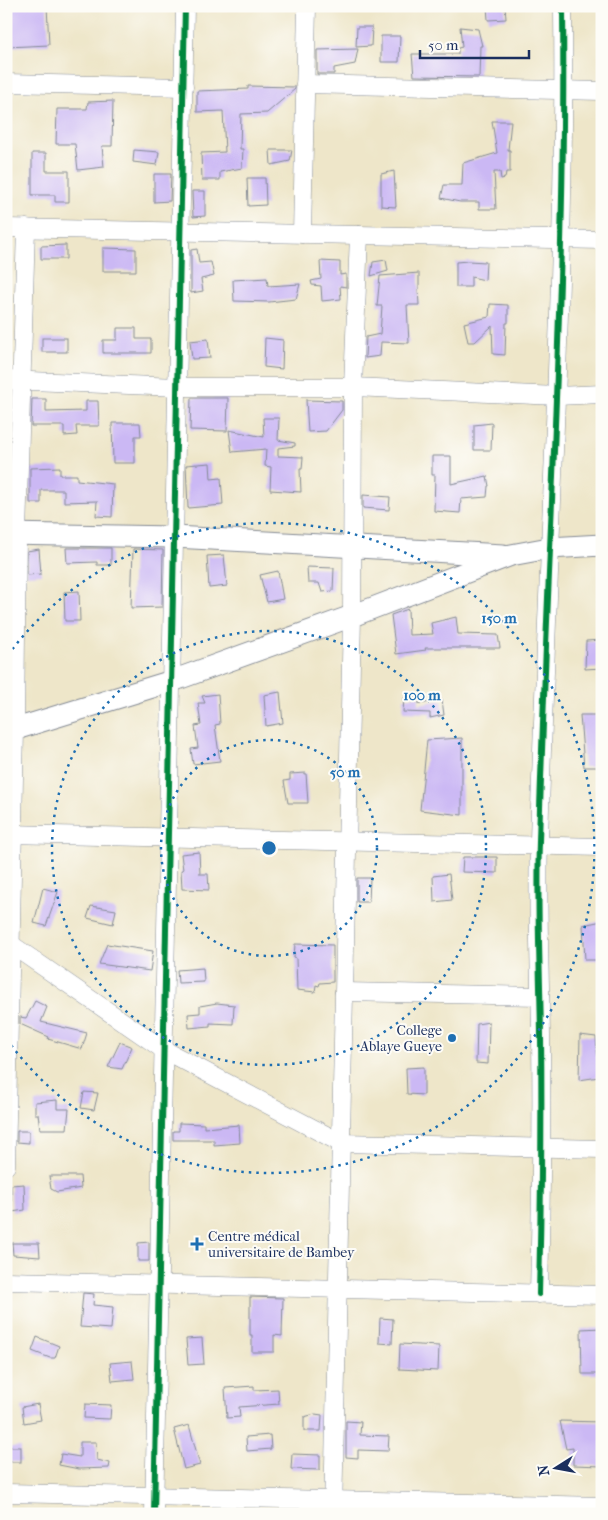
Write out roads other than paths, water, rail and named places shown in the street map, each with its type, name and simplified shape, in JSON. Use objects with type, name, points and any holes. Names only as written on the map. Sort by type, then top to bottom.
[{"type":"main road","points":[[12,534],[174,537],[511,555]]},
{"type":"main road","points":[[11,730],[172,681],[352,616],[511,555],[549,548],[602,545]]},
{"type":"street","points":[[154,1514],[185,6]]},
{"type":"street","points":[[302,234],[308,6]]},
{"type":"street","points":[[539,1294],[542,1147],[539,845],[549,548],[557,396],[564,90],[563,6]]},
{"type":"street","points":[[6,83],[184,87]]},
{"type":"street","points":[[305,84],[602,91]]},
{"type":"street","points":[[6,228],[602,240]]},
{"type":"street","points":[[6,1166],[14,380],[26,228]]},
{"type":"street","points":[[333,1507],[352,616],[353,387],[359,235]]},
{"type":"street","points":[[14,380],[178,386],[353,387],[557,396],[602,394]]},
{"type":"street","points":[[10,834],[602,847]]},
{"type":"street","points":[[9,942],[164,1050],[341,1142],[602,1148]]},
{"type":"street","points":[[344,992],[540,996]]},
{"type":"street","points":[[6,1281],[602,1295]]},
{"type":"street","points":[[6,1493],[155,1496],[333,1507],[505,1509],[602,1506]]},
{"type":"place","name":"College Ablaye Gueye","points":[[452,1038]]},
{"type":"place","name":"Centre médical universitaire de Bambey","points":[[197,1244]]}]
